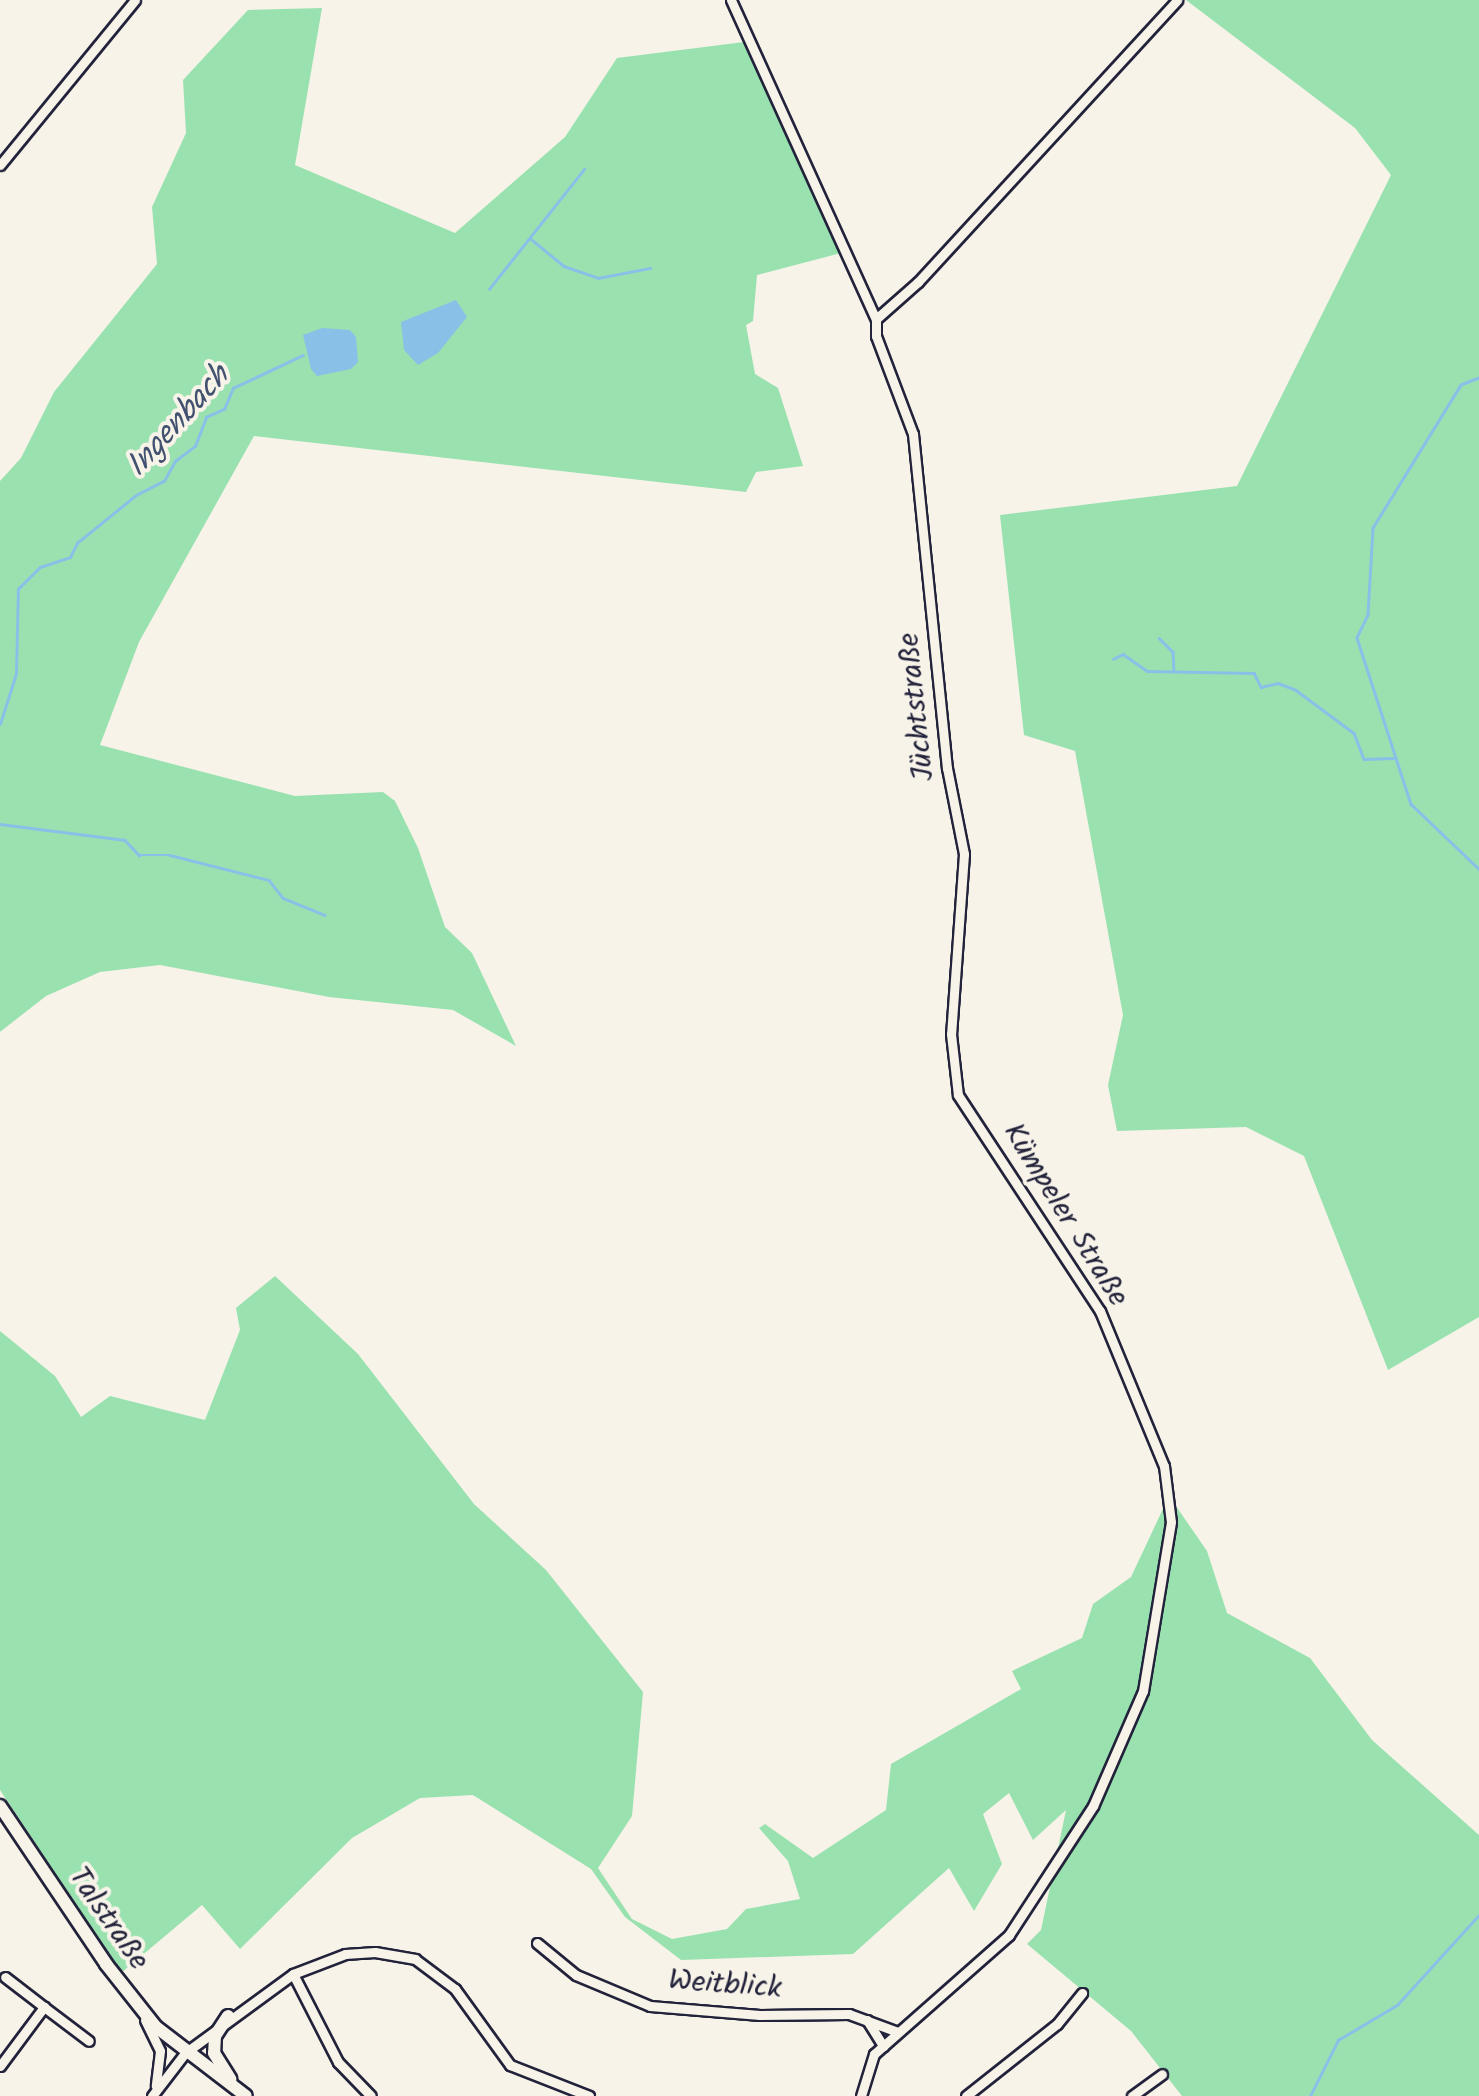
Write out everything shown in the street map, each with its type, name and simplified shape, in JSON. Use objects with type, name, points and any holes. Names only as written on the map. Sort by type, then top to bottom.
[{"type":"main road","name":"Talstraße","points":[[0,1806],[131,1997],[184,2054],[244,2094]]},
{"type":"main road","points":[[228,2016],[215,2036],[214,2052],[244,2094]]},
{"type":"street","points":[[0,165],[135,0]]},
{"type":"street","name":"Jüchtstraße","points":[[731,0],[876,320],[919,468],[946,768],[964,854],[950,1034],[958,1095]]},
{"type":"street","points":[[876,320],[918,282],[1177,0]]},
{"type":"street","name":"Kümpeler Straße","points":[[861,2096],[884,2046],[1010,1934],[1093,1806],[1143,1691],[1171,1522],[1164,1466],[1100,1311],[958,1095]]},
{"type":"street","name":"Weitblick","points":[[538,1943],[576,1975],[650,2006],[760,2015],[848,2014],[898,2032]]},
{"type":"street","points":[[153,2095],[184,2054],[228,2016],[293,1974],[345,1954],[415,1959],[455,1989],[510,2065],[589,2096]]},
{"type":"street","points":[[293,1974],[338,2062],[371,2096]]},
{"type":"street","points":[[5,1977],[89,2041]]},
{"type":"street","points":[[966,2096],[1057,2024],[1082,1993]]},
{"type":"street","points":[[131,1997],[160,2051],[153,2095]]},
{"type":"street","points":[[0,2066],[44,2006]]},
{"type":"street","points":[[867,2020],[884,2046]]},
{"type":"street","points":[[1132,2096],[1162,2074]]},
{"type":"green space","points":[[1186,0],[1479,0],[1479,1317],[1388,1370],[1304,1156],[1246,1127],[1117,1131],[1108,1085],[1123,1015],[1075,751],[1024,735],[1000,515],[1237,486],[1391,175],[1355,128]]},
{"type":"green space","points":[[322,8],[295,165],[455,233],[565,137],[617,58],[744,42],[841,253],[757,275],[753,321],[746,325],[755,374],[778,388],[803,466],[756,472],[746,492],[254,436],[139,642],[100,745],[295,796],[383,792],[395,801],[418,848],[445,927],[472,953],[516,1046],[453,1010],[329,997],[160,965],[100,972],[46,996],[0,1032],[0,481],[21,458],[54,392],[157,264],[152,207],[186,133],[183,80],[248,10]]},
{"type":"green space","points":[[275,1276],[358,1354],[474,1504],[546,1570],[643,1692],[632,1816],[598,1868],[632,1919],[672,1939],[727,1929],[746,1909],[800,1899],[788,1861],[759,1828],[765,1824],[813,1858],[886,1810],[891,1764],[1021,1689],[1012,1671],[1082,1638],[1093,1604],[1131,1577],[1169,1496],[1207,1551],[1227,1613],[1310,1658],[1372,1740],[1479,1835],[1479,2096],[1182,2096],[1131,2031],[1027,1944],[1041,1930],[1066,1810],[1033,1840],[1009,1793],[983,1814],[1002,1864],[974,1911],[949,1868],[853,1954],[681,1960],[625,1917],[591,1869],[473,1795],[420,1798],[352,1838],[240,1949],[202,1905],[121,1973],[0,1790],[0,1331],[55,1376],[81,1417],[110,1396],[205,1420],[240,1330],[236,1308]]},
{"type":"water","points":[[456,300],[467,317],[438,353],[418,365],[404,350],[401,322]]},
{"type":"water","points":[[322,328],[350,330],[356,337],[358,362],[351,369],[317,376],[311,369],[303,335]]},
{"type":"waterway","name":"Ingenbach","points":[[489,289],[584,169]]},
{"type":"waterway","points":[[531,239],[564,266],[598,278],[650,268]]},
{"type":"waterway","name":"Ingenbach","points":[[0,724],[16,674],[18,589],[40,567],[70,557],[77,543],[136,495],[164,481],[175,461],[195,446],[206,417],[224,409],[233,388],[303,355]]},
{"type":"waterway","points":[[1479,378],[1461,385],[1373,528],[1368,615],[1357,638],[1411,804],[1479,869]]},
{"type":"waterway","points":[[1159,638],[1173,652],[1174,671]]},
{"type":"waterway","points":[[1113,659],[1123,654],[1147,671],[1254,673],[1261,687],[1278,683],[1296,690],[1354,733],[1364,759],[1393,758]]},
{"type":"waterway","points":[[0,824],[125,840],[139,855],[170,855],[269,880],[283,898],[325,915]]},
{"type":"waterway","points":[[1310,2096],[1338,2040],[1397,2005],[1479,1915]]}]
